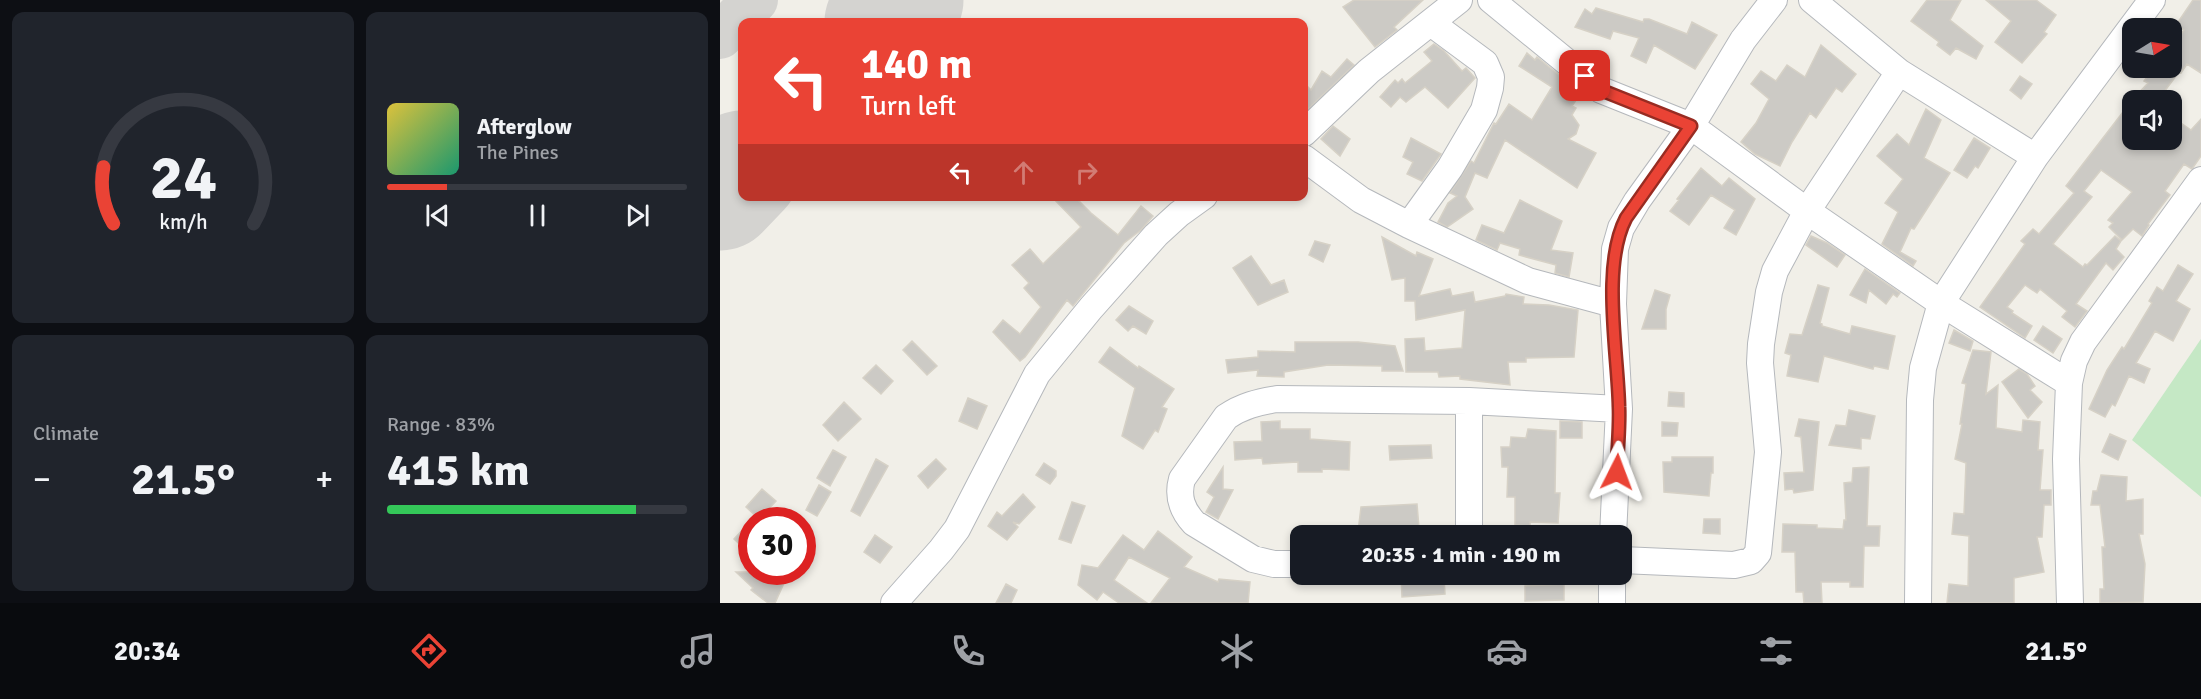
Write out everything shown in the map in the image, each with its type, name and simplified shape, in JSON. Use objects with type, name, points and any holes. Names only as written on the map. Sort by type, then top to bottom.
[{"type":"street","points":[[1308,129],[1370,71],[1459,0]]},
{"type":"street","points":[[1491,0],[1601,90],[1691,126],[1941,303],[2069,383]]},
{"type":"street","points":[[1615,525],[1620,409],[1612,304],[1615,249],[1621,228],[1637,201],[1691,126],[1743,40],[1774,0]]},
{"type":"street","points":[[1812,0],[1899,72],[2035,157]]},
{"type":"street","points":[[1918,603],[1920,400],[1923,368],[1941,303],[2035,157],[2152,0]]},
{"type":"street","points":[[1409,225],[1450,168],[1484,110],[1490,88],[1491,77],[1485,63],[1431,23]]},
{"type":"street","points":[[1632,560],[1734,565],[1751,561],[1758,553],[1768,452],[1760,363],[1764,323],[1774,271],[1808,211],[1899,72]]},
{"type":"street","points":[[1308,161],[1361,200],[1528,281],[1612,304]]},
{"type":"street","points":[[2070,603],[2066,459],[2069,383],[2074,361],[2083,342],[2201,180]]},
{"type":"street","points":[[894,603],[957,529],[1037,374],[1091,308],[1156,235],[1197,201]]},
{"type":"street","points":[[1290,564],[1274,564],[1253,559],[1194,524],[1181,502],[1179,490],[1182,479],[1226,417],[1248,405],[1277,399],[1469,401],[1620,409]]},
{"type":"street","points":[[1469,401],[1469,525]]},
{"type":"street","points":[[1612,585],[1612,603]]},
{"type":"green space","points":[[2201,339],[2201,497],[2132,440]]},
{"type":"building","points":[[1354,0],[1423,0],[1394,27],[1397,30],[1375,47],[1343,7]]},
{"type":"building","points":[[1927,0],[1961,0],[1950,20],[1983,46],[1976,59],[1956,48],[1950,55],[1937,45],[1939,42],[1911,21]]},
{"type":"building","points":[[1986,0],[2036,0],[2056,15],[2044,32],[2047,34],[2022,63],[1995,42],[2011,21]]},
{"type":"building","points":[[2193,0],[2201,0],[2201,73],[2187,64],[2182,72],[2182,33],[2184,30],[2181,18]]},
{"type":"building","points":[[1596,8],[1643,22],[1644,19],[1649,19],[1687,34],[1692,22],[1717,35],[1695,69],[1654,45],[1646,63],[1631,56],[1639,38],[1613,31],[1610,39],[1575,27],[1585,9],[1592,14]]},
{"type":"building","points":[[1434,44],[1444,51],[1462,71],[1466,68],[1475,78],[1448,108],[1425,87],[1406,102],[1400,97],[1391,107],[1380,97],[1395,80],[1398,83],[1402,79],[1405,83],[1432,61],[1424,52]]},
{"type":"building","points":[[1821,45],[1856,74],[1842,92],[1836,88],[1816,118],[1810,113],[1780,166],[1755,154],[1741,142],[1756,123],[1769,99],[1751,84],[1761,71],[1776,81],[1787,65],[1805,77]]},
{"type":"building","points":[[1527,53],[1535,60],[1537,57],[1581,93],[1572,106],[1576,108],[1572,115],[1579,125],[1576,134],[1568,139],[1596,153],[1577,188],[1505,140],[1487,178],[1475,173],[1465,197],[1473,209],[1447,227],[1438,222],[1448,203],[1457,196],[1450,193],[1471,161],[1474,163],[1494,123],[1496,124],[1509,104],[1532,120],[1552,87],[1519,66]]},
{"type":"building","points":[[1347,59],[1354,65],[1308,109],[1308,87],[1311,90],[1322,71],[1331,77]]},
{"type":"building","points":[[2020,76],[2032,84],[2021,99],[2010,90]]},
{"type":"building","points":[[2146,78],[2174,78],[2166,90],[2141,90],[2148,83],[2144,81]]},
{"type":"building","points":[[1926,109],[1941,120],[1924,158],[1950,173],[1914,229],[1911,228],[1900,252],[1916,261],[1913,266],[1882,244],[1898,212],[1885,203],[1903,179],[1877,156],[1897,134],[1909,145]]},
{"type":"building","points":[[2122,113],[2122,150],[2182,150],[2182,124],[2191,130],[2201,119],[2201,156],[2192,169],[2184,164],[2165,191],[2170,195],[2148,224],[2142,236],[2133,229],[2122,240],[2109,227],[2113,223],[2108,220],[2132,192],[2101,170],[2084,191],[2092,197],[2053,244],[2083,267],[2115,236],[2121,241],[2116,249],[2124,257],[2113,270],[2106,263],[2076,304],[2087,311],[2075,327],[2062,317],[2067,311],[2040,289],[2037,293],[2025,285],[2007,307],[2032,326],[2025,338],[1980,307],[2025,244],[2021,241],[2033,229],[2039,234],[2074,193],[2066,186]]},
{"type":"building","points":[[1333,126],[1350,139],[1340,156],[1321,139]]},
{"type":"building","points":[[1411,138],[1441,154],[1422,181],[1407,174],[1413,162],[1403,157]]},
{"type":"building","points":[[1974,138],[1990,148],[1978,168],[1975,166],[1967,178],[1954,170]]},
{"type":"building","points":[[1701,168],[1722,186],[1729,178],[1755,199],[1736,235],[1724,228],[1735,210],[1711,195],[1689,225],[1670,211]]},
{"type":"building","points":[[1520,200],[1562,221],[1551,250],[1573,253],[1569,277],[1555,273],[1556,265],[1519,255],[1520,249],[1500,243],[1497,250],[1476,240],[1482,225],[1504,233]]},
{"type":"building","points":[[1056,201],[1079,201],[1118,235],[1141,206],[1153,216],[1141,230],[1124,243],[1073,306],[1067,300],[1020,361],[993,332],[1003,320],[1020,334],[1041,307],[1024,288],[1029,283],[1012,265],[1030,249],[1043,264],[1081,227]]},
{"type":"building","points":[[1811,236],[1845,255],[1837,267],[1806,245]]},
{"type":"building","points":[[1382,237],[1416,256],[1417,252],[1433,259],[1419,296],[1450,289],[1452,296],[1473,292],[1475,302],[1506,294],[1524,297],[1523,304],[1549,305],[1578,310],[1574,357],[1526,358],[1526,362],[1508,362],[1510,385],[1460,379],[1460,376],[1439,377],[1438,372],[1406,372],[1405,339],[1424,338],[1425,351],[1462,348],[1465,310],[1416,320],[1415,301],[1405,301],[1405,278],[1392,280]]},
{"type":"building","points":[[1315,241],[1330,245],[1323,262],[1309,255]]},
{"type":"building","points":[[1251,256],[1271,285],[1284,280],[1288,292],[1258,305],[1233,268]]},
{"type":"building","points":[[2178,265],[2193,274],[2176,301],[2190,309],[2173,341],[2155,331],[2136,363],[2150,369],[2144,383],[2129,376],[2115,406],[2112,404],[2105,417],[2089,409],[2107,370],[2122,347],[2124,349],[2152,303],[2149,301],[2157,287],[2163,291]]},
{"type":"building","points":[[1865,269],[1900,293],[1897,297],[1893,294],[1886,304],[1869,290],[1866,303],[1850,295]]},
{"type":"building","points":[[1818,285],[1829,288],[1820,323],[1822,326],[1850,334],[1852,326],[1895,336],[1888,369],[1874,366],[1873,369],[1824,356],[1818,382],[1787,376],[1791,355],[1785,353],[1790,334],[1802,335]]},
{"type":"building","points":[[1655,290],[1670,295],[1666,309],[1666,329],[1642,329]]},
{"type":"building","points":[[1129,306],[1153,321],[1146,334],[1133,326],[1128,331],[1116,320]]},
{"type":"building","points":[[2043,326],[2062,339],[2053,353],[2034,340]]},
{"type":"building","points":[[1954,330],[1973,341],[1970,351],[1949,343]]},
{"type":"building","points":[[912,341],[937,366],[927,375],[903,350]]},
{"type":"building","points":[[1295,342],[1358,342],[1395,346],[1403,371],[1382,371],[1382,366],[1328,365],[1284,372],[1284,377],[1257,376],[1258,370],[1228,373],[1226,360],[1258,357],[1258,351],[1295,352]]},
{"type":"building","points":[[1110,347],[1138,368],[1139,366],[1174,389],[1162,407],[1167,409],[1158,432],[1155,430],[1143,449],[1122,436],[1135,388],[1099,362]]},
{"type":"building","points":[[1973,350],[1991,352],[1986,394],[1998,385],[1996,428],[2022,432],[2023,420],[2040,422],[2038,450],[2043,450],[2040,490],[2051,490],[2051,505],[2044,505],[2042,537],[2037,537],[2044,572],[2014,578],[2014,603],[1947,603],[1949,584],[1968,586],[1969,536],[1952,534],[1954,513],[1964,514],[1966,463],[1955,459],[1962,424],[1960,424],[1966,384],[1962,383]]},
{"type":"building","points":[[876,365],[893,381],[881,394],[863,378]]},
{"type":"building","points":[[2019,369],[2027,374],[2035,386],[2030,390],[2042,402],[2028,418],[2002,382]]},
{"type":"building","points":[[1669,392],[1684,393],[1684,407],[1668,406]]},
{"type":"building","points":[[968,398],[987,406],[977,429],[959,421]]},
{"type":"building","points":[[844,402],[861,419],[838,441],[823,425]]},
{"type":"building","points":[[1849,410],[1875,416],[1870,439],[1861,438],[1861,449],[1829,445],[1836,425],[1846,426]]},
{"type":"building","points":[[1799,419],[1819,422],[1813,490],[1794,493],[1793,489],[1785,490],[1784,473],[1804,472],[1801,437],[1795,436]]},
{"type":"building","points":[[1280,421],[1280,429],[1310,429],[1310,439],[1350,442],[1349,470],[1322,469],[1322,472],[1298,472],[1298,462],[1263,464],[1262,458],[1235,460],[1234,442],[1262,441],[1261,422]]},
{"type":"building","points":[[1560,421],[1582,422],[1582,438],[1560,438]]},
{"type":"building","points":[[1662,422],[1678,423],[1677,436],[1662,436]]},
{"type":"building","points":[[1528,429],[1556,431],[1555,493],[1560,493],[1558,523],[1530,522],[1530,525],[1515,525],[1515,497],[1507,497],[1508,467],[1502,467],[1501,447],[1510,447],[1511,437],[1526,438]]},
{"type":"building","points":[[2110,434],[2126,441],[2118,460],[2102,452]]},
{"type":"building","points":[[1431,445],[1432,458],[1390,460],[1389,446]]},
{"type":"building","points":[[833,450],[846,457],[830,486],[817,478]]},
{"type":"building","points":[[1672,457],[1713,457],[1709,496],[1664,492],[1663,462],[1672,462]]},
{"type":"building","points":[[876,459],[888,466],[860,516],[851,511]]},
{"type":"building","points":[[936,459],[946,469],[928,488],[918,476]]},
{"type":"building","points":[[1044,463],[1056,471],[1056,476],[1050,484],[1036,475]]},
{"type":"building","points":[[1223,467],[1223,489],[1233,490],[1218,519],[1206,512],[1214,497],[1207,492]]},
{"type":"building","points":[[1869,467],[1867,526],[1880,526],[1879,546],[1864,546],[1863,587],[1850,587],[1850,582],[1821,582],[1822,603],[1804,603],[1803,592],[1796,592],[1795,552],[1782,552],[1783,524],[1817,525],[1817,528],[1843,529],[1844,520],[1846,520],[1844,483],[1852,482],[1853,468]]},
{"type":"building","points":[[2101,475],[2127,477],[2126,501],[2143,499],[2143,534],[2139,534],[2145,564],[2143,602],[2100,603],[2100,589],[2104,589],[2102,547],[2105,547],[2100,505],[2091,505],[2093,491],[2097,491]]},
{"type":"building","points":[[819,485],[831,492],[817,516],[816,507],[808,507]]},
{"type":"building","points":[[762,489],[776,501],[770,507],[746,507]]},
{"type":"building","points":[[1023,494],[1035,507],[1019,524],[1013,522],[1018,527],[1007,540],[988,526],[997,512],[1002,516]]},
{"type":"building","points":[[1072,502],[1085,506],[1071,543],[1059,539]]},
{"type":"building","points":[[1417,504],[1419,525],[1359,525],[1361,507]]},
{"type":"building","points":[[1704,519],[1720,519],[1720,534],[1703,533]]},
{"type":"building","points":[[1158,531],[1192,557],[1184,567],[1218,582],[1219,579],[1250,582],[1248,603],[1151,603],[1170,578],[1129,557],[1114,580],[1147,603],[1119,603],[1103,592],[1097,600],[1078,585],[1082,565],[1098,568],[1123,535],[1144,550]]},
{"type":"building","points":[[875,535],[892,547],[880,563],[864,552]]},
{"type":"building","points":[[1006,584],[1017,590],[1011,603],[996,603]]},
{"type":"building","points":[[750,585],[783,585],[775,603],[768,603],[751,590],[753,588]]},
{"type":"building","points":[[1401,585],[1444,585],[1445,594],[1402,597]]},
{"type":"building","points":[[1564,585],[1564,600],[1525,601],[1525,586]]},
{"type":"taxiway","points":[[720,36],[755,0]]},
{"type":"runway","points":[[887,18],[905,0]]},
{"type":"runway","points":[[720,192],[738,173]]},
{"type":"route","points":[[1585,76],[1601,90],[1691,126],[1626,218],[1615,249],[1612,304],[1620,409],[1617,472]]}]
